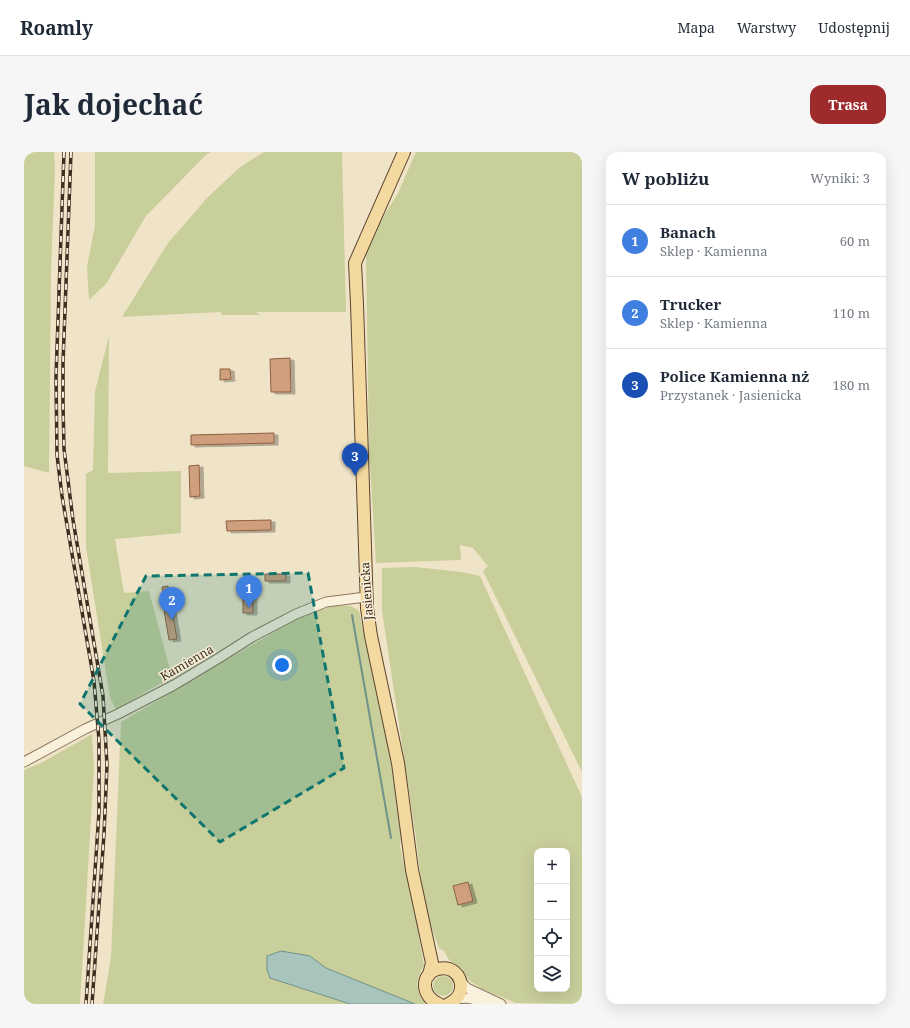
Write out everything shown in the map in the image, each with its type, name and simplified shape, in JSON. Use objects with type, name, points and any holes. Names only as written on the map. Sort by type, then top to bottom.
[{"type":"main road","name":"Jasienicka","points":[[404,152],[356,263],[366,597],[371,636],[398,763],[412,870],[432,963],[429,975]]},
{"type":"main road","name":"Jasienicka","points":[[422,915],[441,962],[449,969]]},
{"type":"main road","points":[[438,969],[449,969],[455,973],[460,981],[461,990],[446,1003],[429,998],[425,990],[425,983],[429,975],[438,969]]},
{"type":"street","name":"Kamienna","points":[[24,762],[85,729],[174,685],[252,637],[296,614],[326,602],[366,597]]},
{"type":"street","points":[[460,981],[467,988],[501,1004]]},
{"type":"street","points":[[446,1003],[467,998],[493,1004]]},
{"type":"highlighted area","points":[[308,573],[344,768],[220,842],[80,704],[146,576]]},
{"type":"green space","points":[[24,152],[54,152],[55,168],[51,272],[49,473],[24,466]]},
{"type":"green space","points":[[95,152],[211,152],[206,155],[146,216],[106,284],[89,300],[87,267],[95,225]]},
{"type":"green space","points":[[264,152],[342,152],[346,312],[256,312],[261,315],[222,315],[221,312],[122,317],[168,243],[207,198],[240,167]]},
{"type":"green space","points":[[416,152],[582,152],[582,772],[483,571],[488,566],[473,548],[460,545],[461,560],[376,563],[369,448],[366,254],[376,228],[398,193]]},
{"type":"green space","points":[[109,336],[108,473],[181,471],[181,533],[115,539],[124,593],[149,591],[172,677],[116,709],[110,698],[86,547],[86,474],[93,470],[95,391]]},
{"type":"green space","points":[[415,567],[462,572],[480,576],[582,797],[582,1004],[516,1003],[482,989],[473,983],[469,980],[462,969],[449,960],[444,951],[439,948],[429,921],[421,882],[416,838],[382,611],[382,568]]},
{"type":"green space","points":[[335,606],[351,606],[359,611],[390,756],[401,836],[400,846],[417,924],[424,966],[419,976],[417,985],[419,994],[425,1004],[103,1004],[111,957],[121,722],[306,613]]},
{"type":"green space","points":[[92,734],[94,768],[80,1004],[24,1004],[24,770],[41,763]]},
{"type":"green space","points":[[443,976],[450,979],[453,986],[450,993],[443,996],[436,993],[433,986],[436,979]]},
{"type":"water","points":[[281,951],[310,956],[326,968],[415,1004],[350,1004],[270,978],[267,970],[267,956]]},
{"type":"building","points":[[290,358],[291,392],[271,392],[270,359]]},
{"type":"building","points":[[220,369],[230,369],[231,379],[220,380]]},
{"type":"building","points":[[274,433],[274,443],[191,445],[191,435]]},
{"type":"building","points":[[199,465],[200,496],[190,497],[189,466]]},
{"type":"building","points":[[271,520],[271,530],[227,531],[226,521]]},
{"type":"building","points":[[265,574],[286,574],[286,581],[265,581]]},
{"type":"building","points":[[168,586],[177,639],[169,640],[162,587]]},
{"type":"building","points":[[243,593],[253,593],[253,613],[243,613]]},
{"type":"building","points":[[468,882],[473,901],[458,905],[453,886]]},
{"type":"waterway","points":[[352,615],[391,838]]},
{"type":"railway","points":[[64,152],[56,377],[57,455],[62,496],[94,681],[99,740],[99,812],[86,1004]]},
{"type":"railway","points":[[71,152],[63,363],[64,449],[73,520],[103,696],[107,765],[104,834],[92,1004]]},
{"type":"place","name":"Police Kamienna nż","points":[[355,476]]},
{"type":"place","name":"Banach","points":[[249,608]]},
{"type":"place","name":"Trucker","points":[[172,620]]}]
